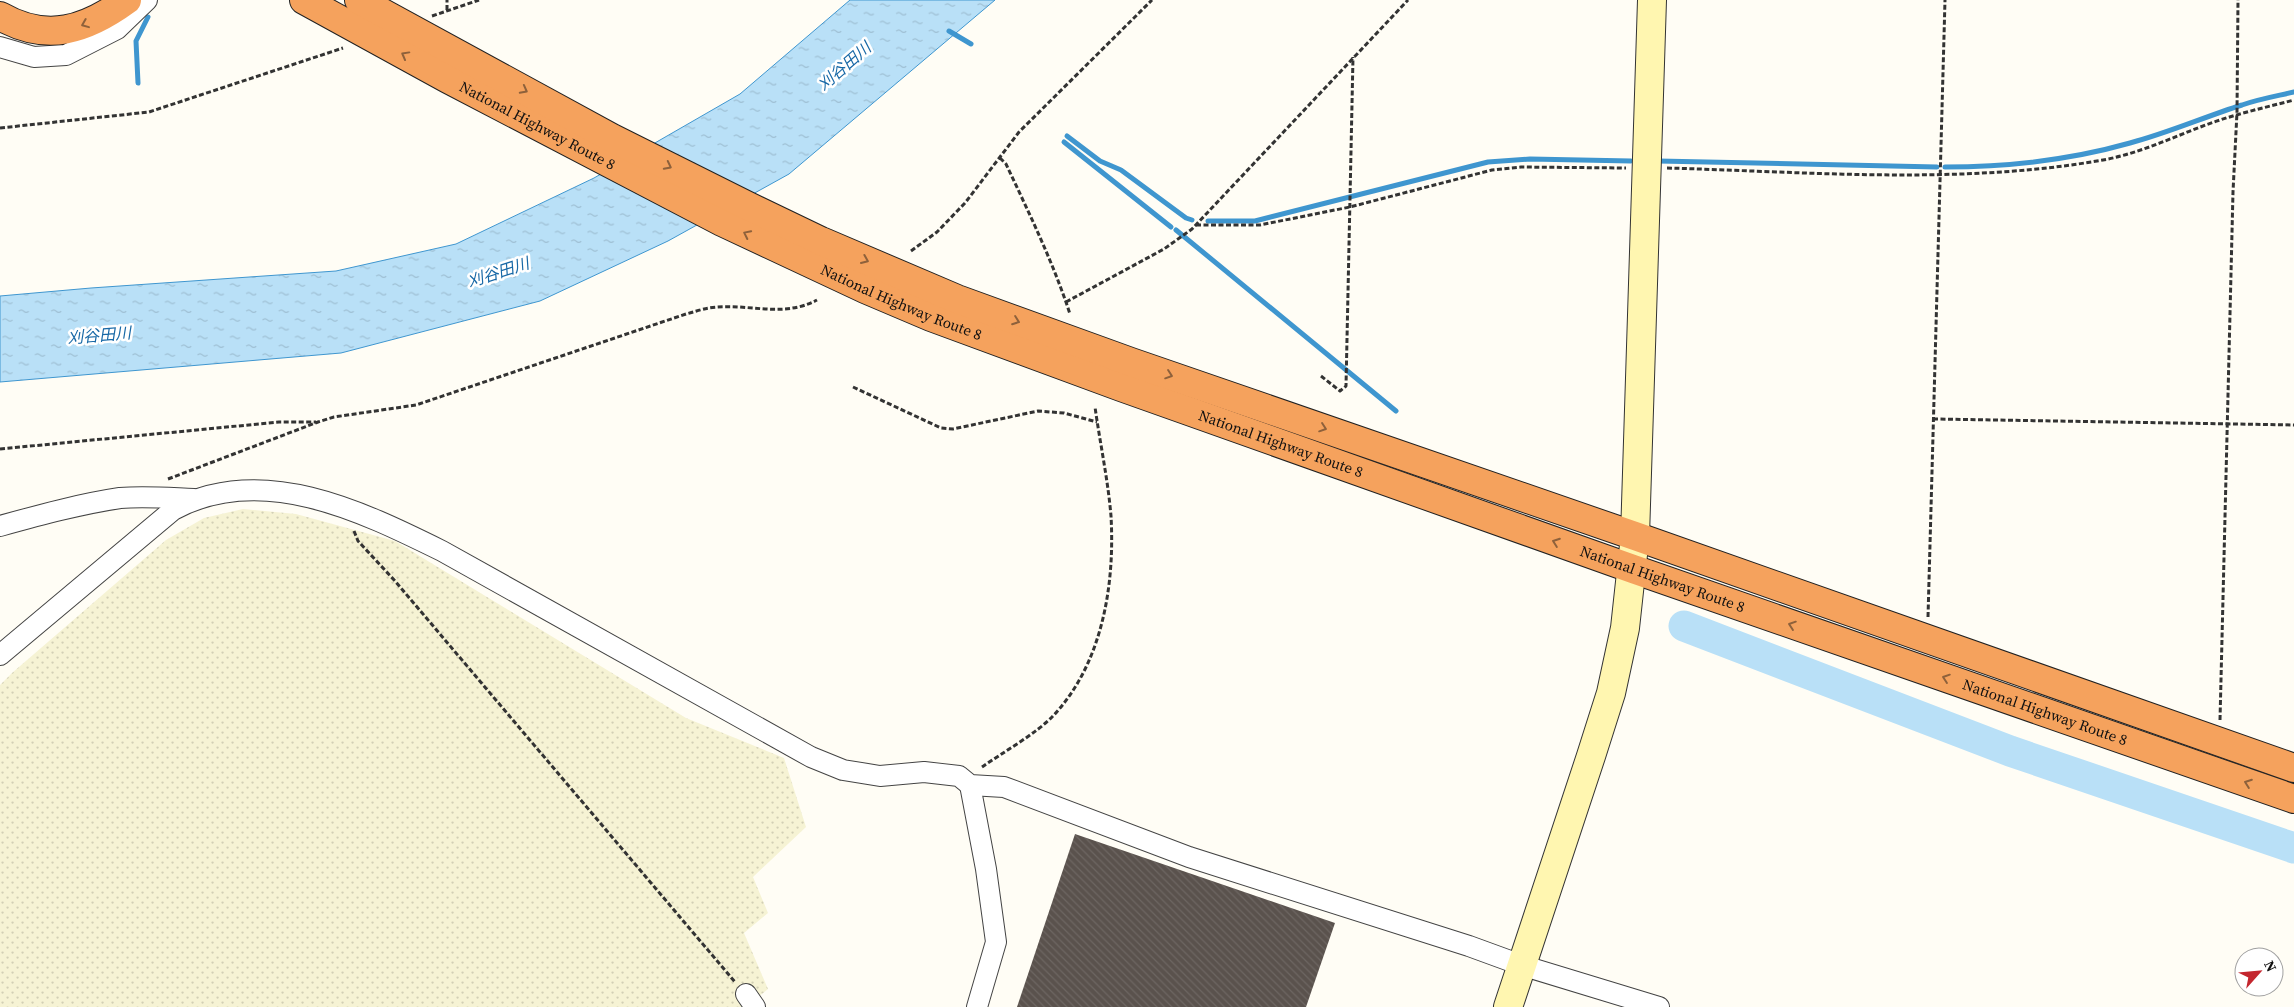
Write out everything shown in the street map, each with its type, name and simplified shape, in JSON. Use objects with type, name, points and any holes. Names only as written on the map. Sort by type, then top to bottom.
[{"type":"highway","points":[[0,16],[14,24],[35,30],[61,31],[84,26],[127,0]]},
{"type":"highway","name":"National Highway Route 8","points":[[304,0],[596,158],[791,256],[873,293],[1000,343],[1633,569],[2294,799]]},
{"type":"highway","name":"National Highway Route 8","points":[[359,0],[612,138],[820,241],[957,299],[1131,362],[1635,536],[1925,640],[2294,768]]},
{"type":"street","points":[[0,47],[34,57],[66,55],[117,29],[147,0]]},
{"type":"street","points":[[1508,1007],[1592,756],[1611,693],[1625,628],[1633,569],[1635,536],[1652,0]]},
{"type":"street","points":[[0,655],[167,515],[194,499],[212,493],[246,490],[297,495],[351,510],[382,522],[442,552],[811,757],[843,770],[880,776],[924,772],[958,776],[970,785],[1004,787],[1189,857],[1469,946],[1521,965],[1659,1007]]},
{"type":"street","points":[[0,526],[85,504],[122,498],[194,499]]},
{"type":"street","points":[[970,785],[986,869],[996,942],[977,1007]]},
{"type":"path","points":[[447,0],[447,10]]},
{"type":"path","points":[[426,18],[479,0]]},
{"type":"path","points":[[911,251],[937,232],[965,203],[1019,132],[1152,0]]},
{"type":"path","points":[[1066,302],[1172,244],[1192,229],[1353,56],[1408,0]]},
{"type":"path","points":[[1925,640],[1928,613],[1945,0]]},
{"type":"path","points":[[2217,740],[2220,713],[2233,192],[2237,114],[2238,0]]},
{"type":"path","points":[[0,128],[149,112],[343,48]]},
{"type":"path","points":[[1321,376],[1340,391],[1346,386],[1353,56]]},
{"type":"path","points":[[1196,225],[1260,225],[1350,206],[1492,170],[1521,167],[1940,175],[2049,168],[2104,160],[2136,152],[2237,114],[2294,100]]},
{"type":"path","points":[[1000,158],[1006,164],[1013,179],[1070,314]]},
{"type":"path","points":[[161,482],[318,422],[334,417],[416,404],[702,310],[733,308],[784,310],[803,307],[817,300]]},
{"type":"path","points":[[853,387],[941,428],[953,429],[1038,411],[1064,413],[1097,422]]},
{"type":"path","points":[[970,785],[979,769],[1052,717],[1074,689],[1090,660],[1101,626],[1111,554],[1111,516],[1095,407]]},
{"type":"path","points":[[1933,419],[2294,425]]},
{"type":"path","points":[[0,449],[279,422],[318,422]]},
{"type":"path","points":[[351,510],[353,527],[358,541],[395,581],[750,1000]]},
{"type":"shaded area","points":[[243,509],[296,514],[395,541],[686,718],[784,758],[806,827],[753,877],[768,913],[744,933],[768,989],[746,1007],[0,1007],[0,685],[166,540],[204,518]]},
{"type":"water","name":"刈谷田川","points":[[850,0],[995,0],[789,174],[668,241],[540,301],[341,353],[0,382],[0,296],[336,271],[456,244],[594,178],[740,94]]},
{"type":"building","points":[[1075,834],[1335,923],[1306,1007],[1017,1007]]},
{"type":"waterway","points":[[138,83],[136,41],[148,17]]},
{"type":"waterway","points":[[949,31],[971,44]]},
{"type":"waterway","points":[[1945,167],[2015,164],[2085,154],[2144,139],[2261,99],[2294,92]]},
{"type":"waterway","points":[[1067,136],[1100,161],[1121,170],[1186,218],[1192,220]]},
{"type":"waterway","points":[[1064,142],[1171,227]]},
{"type":"waterway","points":[[1208,221],[1255,221],[1488,162],[1530,159],[1631,161]]},
{"type":"waterway","points":[[1658,161],[1937,167]]},
{"type":"waterway","points":[[1176,230],[1396,411]]},
{"type":"waterway","points":[[1684,626],[2010,751],[2294,848]]}]
